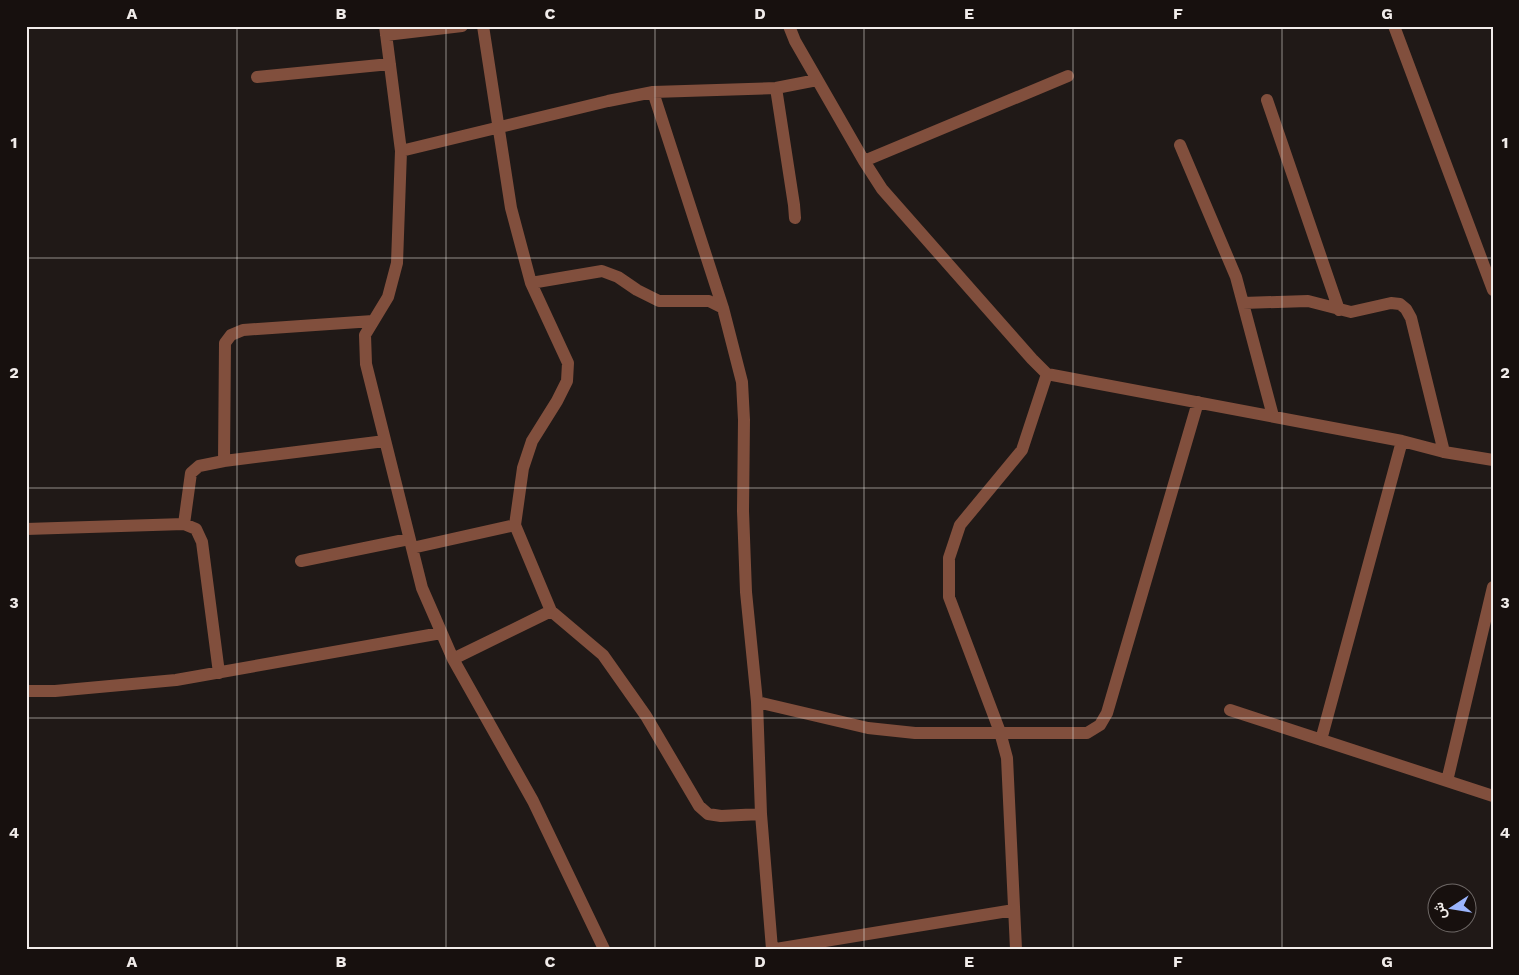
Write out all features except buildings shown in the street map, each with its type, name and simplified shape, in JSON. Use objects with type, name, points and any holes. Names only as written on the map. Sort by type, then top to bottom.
[{"type":"street","points":[[462,26],[386,31],[401,150],[397,263],[388,297],[365,335],[366,364],[422,588],[453,659],[533,801],[604,949]]},
{"type":"street","points":[[483,26],[512,208],[531,283],[568,363],[567,381],[532,441],[523,468],[516,525],[550,612],[603,654],[646,716],[699,806],[708,814],[720,816],[761,814]]},
{"type":"street","points":[[789,26],[795,41],[817,80],[882,189],[1047,374],[1273,416],[1402,441],[1444,452],[1493,460]]},
{"type":"street","points":[[1394,26],[1493,290]]},
{"type":"street","points":[[258,77],[390,64]]},
{"type":"street","points":[[864,161],[1068,76]]},
{"type":"street","points":[[401,150],[653,92],[776,88],[817,80]]},
{"type":"street","points":[[776,88],[786,146],[795,218]]},
{"type":"street","points":[[653,92],[723,308],[742,382],[746,592],[757,702],[761,814],[772,949]]},
{"type":"street","points":[[1267,100],[1339,310]]},
{"type":"street","points":[[1180,145],[1236,277],[1273,416]]},
{"type":"street","points":[[531,283],[602,271],[618,277],[637,290],[659,301],[709,300],[723,308]]},
{"type":"street","points":[[1243,304],[1308,301],[1351,312],[1392,303],[1400,304],[1406,308],[1411,318],[1444,452]]},
{"type":"street","points":[[224,461],[225,343],[230,335],[243,330],[373,321]]},
{"type":"street","points":[[1016,949],[1007,758],[1000,732],[949,597],[949,558],[960,525],[1022,450],[1047,374]]},
{"type":"street","points":[[757,702],[868,728],[915,733],[1087,733],[1100,725],[1107,713],[1198,402]]},
{"type":"street","points":[[184,524],[190,473],[199,466],[224,461],[385,441]]},
{"type":"street","points":[[1321,740],[1402,441]]},
{"type":"street","points":[[26,529],[184,524],[196,529],[202,542],[219,673]]},
{"type":"street","points":[[301,561],[516,525]]},
{"type":"street","points":[[1447,781],[1493,587]]},
{"type":"street","points":[[453,659],[550,612]]},
{"type":"street","points":[[26,692],[55,692],[176,680],[441,633]]},
{"type":"street","points":[[1230,710],[1493,796]]},
{"type":"street","points":[[776,949],[1014,910]]}]
